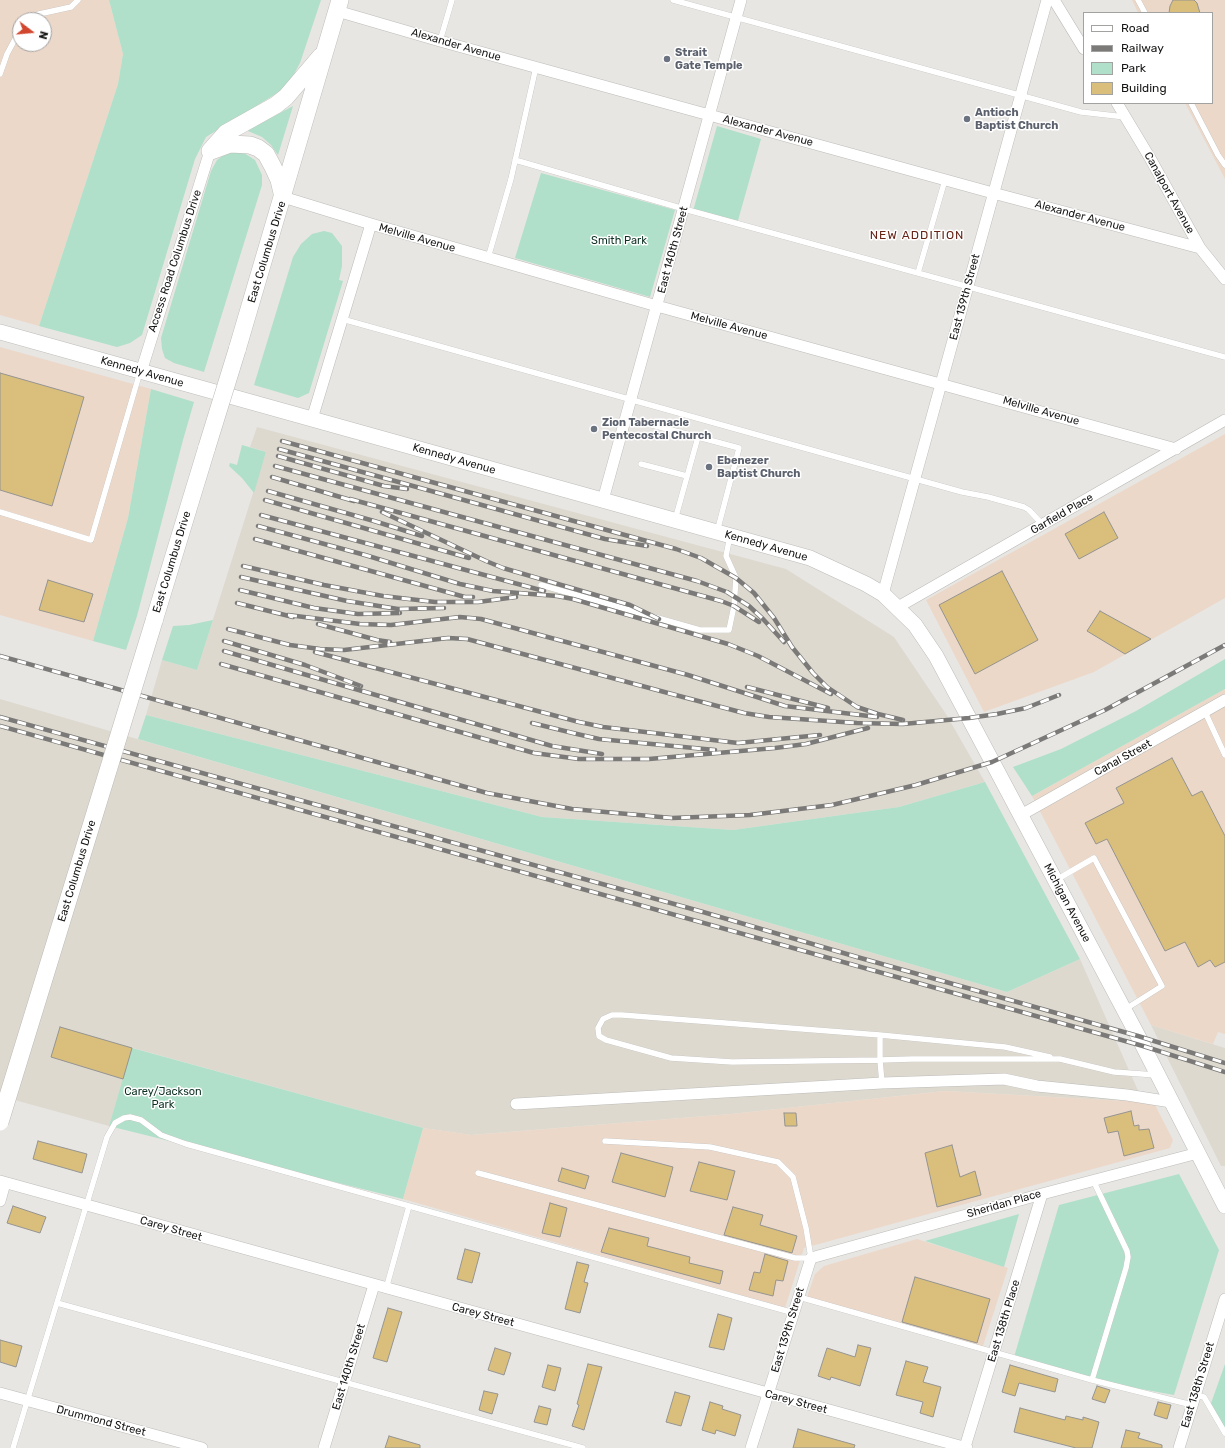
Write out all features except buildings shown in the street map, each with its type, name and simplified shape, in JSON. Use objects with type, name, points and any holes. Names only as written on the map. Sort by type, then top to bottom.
[{"type":"main road","name":"East Columbus Drive","points":[[0,1122],[237,350],[339,5]]},
{"type":"main road","points":[[210,151],[226,133],[276,105],[286,97],[325,52]]},
{"type":"main road","points":[[210,151],[230,144],[258,148],[266,154],[273,167],[279,180],[283,197]]},
{"type":"main road","name":"Kennedy Avenue","points":[[0,332],[810,558],[866,584],[883,594],[898,607]]},
{"type":"main road","name":"Michigan Avenue","points":[[898,607],[915,625],[936,656],[1124,1010],[1225,1206]]},
{"type":"street","name":"East 140th Street","points":[[603,500],[741,0]]},
{"type":"street","name":"East 139th Street","points":[[883,594],[1047,0]]},
{"type":"street","points":[[1054,0],[1083,47]]},
{"type":"street","name":"Alexander Avenue","points":[[339,5],[440,41],[945,180],[1200,248]]},
{"type":"street","name":"Canalport Avenue","points":[[1118,104],[1150,158],[1200,248],[1225,279]]},
{"type":"street","name":"Access Road Columbus Drive","points":[[141,372],[210,151]]},
{"type":"street","name":"Melville Avenue","points":[[283,197],[371,224],[657,306],[1176,449]]},
{"type":"street","points":[[312,419],[371,224]]},
{"type":"street","name":"Garfield Place","points":[[898,607],[1225,420]]},
{"type":"street","name":"Canal Street","points":[[1020,814],[1225,700]]},
{"type":"street","points":[[516,1104],[882,1083],[1004,1079],[1037,1086],[1127,1094],[1171,1102]]},
{"type":"street","name":"Sheridan Place","points":[[811,1258],[1093,1180],[1198,1153]]},
{"type":"street","points":[[0,1200],[3,1182]]},
{"type":"street","name":"Carey Street","points":[[3,1182],[966,1448]]},
{"type":"street","name":"East 138th Place","points":[[966,1448],[1042,1194]]},
{"type":"street","name":"East 139th Street","points":[[752,1448],[811,1258]]},
{"type":"street","name":"East 140th Street","points":[[324,1448],[374,1285]]},
{"type":"street","name":"East 138th Street","points":[[1179,1448],[1225,1299]]},
{"type":"street","name":"Drummond Street","points":[[0,1393],[202,1448]]},
{"type":"lane","points":[[48,12],[71,7],[78,0]]},
{"type":"lane","points":[[440,41],[452,0]]},
{"type":"lane","points":[[673,0],[1081,112],[1125,117]]},
{"type":"lane","points":[[1138,0],[1144,12]]},
{"type":"lane","points":[[0,74],[6,54],[12,44]]},
{"type":"lane","points":[[488,258],[511,178],[536,67]]},
{"type":"lane","points":[[1192,104],[1218,155],[1225,165]]},
{"type":"lane","points":[[515,160],[684,209],[1225,357]]},
{"type":"lane","points":[[918,273],[945,180]]},
{"type":"lane","points":[[342,319],[915,479],[1024,507],[1029,510],[1043,525]]},
{"type":"lane","points":[[0,512],[91,540],[141,372]]},
{"type":"lane","points":[[541,585],[700,630],[729,630],[734,606],[736,578],[726,556],[724,534],[739,448],[652,425]]},
{"type":"lane","points":[[675,520],[698,437]]},
{"type":"lane","points":[[641,464],[687,476]]},
{"type":"lane","points":[[1205,712],[1225,755]]},
{"type":"lane","points":[[1056,881],[1094,858],[1162,986],[1124,1010]]},
{"type":"lane","points":[[1060,1059],[912,1059],[732,1062],[671,1058],[606,1040],[599,1036],[598,1028],[603,1019],[612,1015],[622,1015],[880,1034],[1005,1047],[1060,1059],[1114,1072],[1158,1076]]},
{"type":"lane","points":[[880,1034],[882,1083]]},
{"type":"lane","points":[[13,1448],[111,1130],[116,1123],[124,1118],[141,1120],[161,1135],[186,1144],[794,1313]]},
{"type":"lane","points":[[478,1173],[796,1258],[811,1258],[806,1228],[793,1177],[778,1162],[710,1147],[605,1141]]},
{"type":"lane","points":[[1092,1380],[1128,1257],[1127,1251],[1093,1180]]},
{"type":"lane","points":[[386,1288],[409,1206]]},
{"type":"lane","points":[[798,1297],[1092,1380],[1194,1400],[1204,1397],[1225,1433]]},
{"type":"lane","points":[[58,1303],[583,1448]]},
{"type":"shaded area","points":[[0,0],[109,0],[123,54],[118,84],[39,326],[0,315]]},
{"type":"shaded area","points":[[1132,0],[1225,0],[1225,179],[1186,104],[1213,104],[1213,12],[1138,12]]},
{"type":"shaded area","points":[[0,347],[151,389],[128,518],[93,641],[0,615]]},
{"type":"shaded area","points":[[257,427],[786,569],[894,637],[946,714],[985,782],[899,807],[733,830],[542,817],[146,715],[162,660],[197,670],[266,452],[250,447]]},
{"type":"shaded area","points":[[1225,434],[1225,598],[1094,672],[984,712],[926,600]]},
{"type":"shaded area","points":[[1225,689],[1225,1034],[1218,1032],[1213,1044],[1151,1025],[1032,796]]},
{"type":"shaded area","points":[[0,699],[1007,992],[1080,959],[1143,1102],[945,1091],[731,1114],[471,1135],[423,1128],[133,1048],[109,1126],[0,1096]]},
{"type":"shaded area","points":[[1151,1025],[1225,1048],[1225,1166],[1221,1166]]},
{"type":"shaded area","points":[[945,1091],[1143,1102],[1153,1101],[1173,1140],[1170,1148],[804,1248],[785,1308],[403,1199],[423,1128],[472,1135],[731,1114]]},
{"type":"shaded area","points":[[917,1239],[1008,1268],[982,1349],[806,1300],[815,1274],[824,1266]]},
{"type":"green space","points":[[109,0],[321,0],[300,63],[287,87],[206,137],[195,159],[142,335],[130,343],[117,347],[39,326],[118,84],[123,54]]},
{"type":"green space","points":[[293,106],[278,155],[271,145],[262,137],[248,131],[250,129]]},
{"type":"green space","points":[[717,126],[761,139],[737,224],[693,211]]},
{"type":"green space","points":[[228,152],[244,153],[255,160],[262,175],[262,185],[204,372],[174,363],[165,358],[161,338],[211,171],[217,160]]},
{"type":"green space","name":"Smith Park","points":[[541,173],[675,210],[650,297],[515,258]]},
{"type":"green space","points":[[324,231],[332,233],[342,246],[342,266],[339,280],[343,281],[309,393],[298,398],[254,385],[293,257],[301,244],[312,234]]},
{"type":"green space","points":[[151,389],[194,402],[137,616],[126,650],[93,641],[128,518]]},
{"type":"green space","points":[[242,445],[266,452],[254,493],[242,478],[229,466],[230,463],[237,465]]},
{"type":"green space","points":[[213,620],[197,670],[162,660],[173,626],[189,625]]},
{"type":"green space","points":[[1225,659],[1225,689],[1032,796],[1013,767],[1061,749],[1136,711]]},
{"type":"green space","points":[[146,715],[542,817],[733,830],[899,807],[985,782],[1080,959],[1007,992],[138,739]]},
{"type":"green space","name":"Carey/Jackson Park","points":[[132,1048],[423,1128],[403,1199],[109,1126]]},
{"type":"green space","points":[[1179,1174],[1219,1250],[1174,1395],[1092,1380],[1014,1357],[1059,1205]]},
{"type":"green space","points":[[1019,1214],[1004,1267],[925,1241]]},
{"type":"green space","points":[[1225,1364],[1225,1433],[1210,1406]]},
{"type":"railway","points":[[282,441],[676,549],[701,558],[736,578],[754,593],[774,618],[792,647],[813,673],[827,687],[857,707],[903,720]]},
{"type":"railway","points":[[279,449],[605,539],[647,546]]},
{"type":"railway","points":[[278,456],[384,486],[407,489]]},
{"type":"railway","points":[[275,466],[697,581],[727,592],[749,606],[784,642]]},
{"type":"railway","points":[[272,477],[354,501]]},
{"type":"railway","points":[[268,491],[422,536]]},
{"type":"railway","points":[[350,499],[721,601],[734,606],[759,622]]},
{"type":"railway","points":[[265,500],[469,558]]},
{"type":"railway","points":[[382,512],[503,568],[630,605],[659,619]]},
{"type":"railway","points":[[261,515],[544,591]]},
{"type":"railway","points":[[258,526],[365,555],[460,584],[493,591],[557,596],[573,599],[728,644],[758,656],[831,694]]},
{"type":"railway","points":[[255,539],[465,597],[473,597]]},
{"type":"railway","points":[[243,566],[324,585],[383,596],[435,602],[478,602],[516,597]]},
{"type":"railway","points":[[241,577],[347,601],[398,609],[444,608]]},
{"type":"railway","points":[[240,590],[314,608],[358,614],[400,613]]},
{"type":"railway","points":[[237,603],[293,617]]},
{"type":"railway","points":[[288,615],[360,624],[391,625],[460,617],[481,619],[688,675],[785,706],[877,717]]},
{"type":"railway","points":[[318,624],[377,640],[390,642]]},
{"type":"railway","points":[[228,629],[290,645],[320,649],[344,650],[448,638],[467,639],[744,713],[769,717],[857,723],[903,724],[997,714],[1026,708],[1059,695]]},
{"type":"railway","points":[[224,641],[305,665],[361,686]]},
{"type":"railway","points":[[0,656],[487,793],[572,809],[672,818],[750,815],[832,805],[916,785],[992,762],[1105,710],[1225,645]]},
{"type":"railway","points":[[224,651],[552,746],[602,754]]},
{"type":"railway","points":[[315,652],[579,722],[603,727],[738,743],[820,735]]},
{"type":"railway","points":[[221,664],[534,753],[579,759],[649,759],[775,748],[806,744],[868,728]]},
{"type":"railway","points":[[747,687],[828,708]]},
{"type":"railway","points":[[0,717],[703,912],[1138,1036],[1225,1063]]},
{"type":"railway","points":[[532,723],[599,739],[715,750]]},
{"type":"railway","points":[[0,726],[1143,1046],[1225,1072]]},
{"type":"place","name":"Strait Gate Temple","points":[[667,59]]},
{"type":"place","name":"Antioch Baptist Church","points":[[967,119]]},
{"type":"place","name":"Zion Tabernacle Pentecostal Church","points":[[594,429]]},
{"type":"place","name":"Ebenezer Baptist Church","points":[[709,467]]},
{"type":"district","name":"NEW ADDITION","points":[[917,236]]}]
